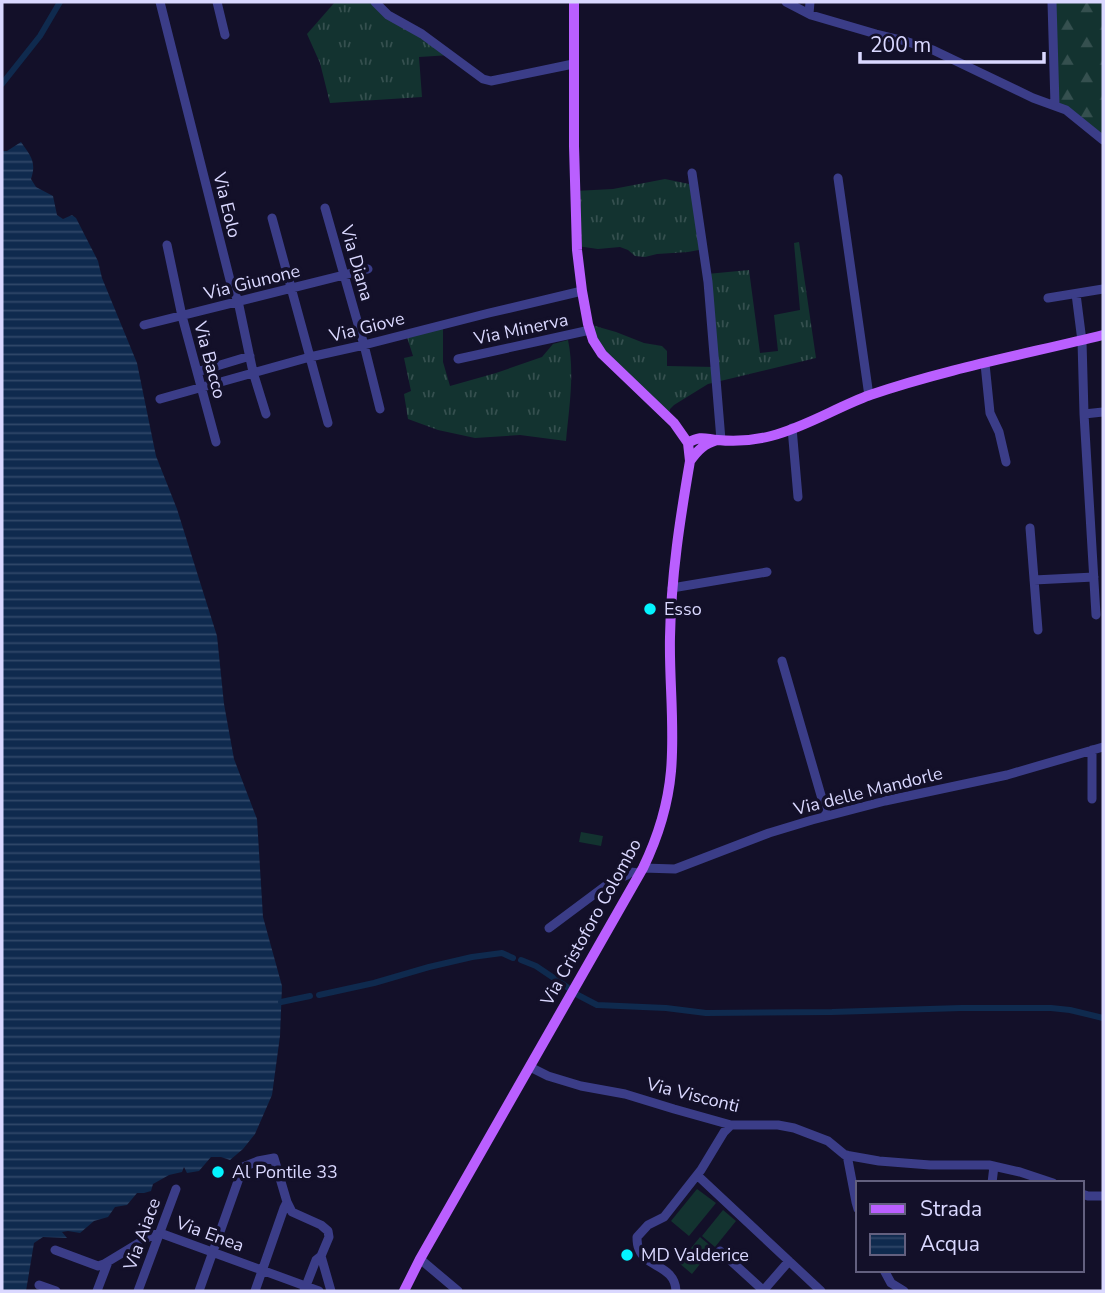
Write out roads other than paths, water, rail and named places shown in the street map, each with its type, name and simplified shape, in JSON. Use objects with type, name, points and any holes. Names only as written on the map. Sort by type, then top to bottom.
[{"type":"main road","points":[[574,2],[577,250],[590,330],[602,354],[674,423],[688,443],[695,438],[704,441],[754,439],[773,435],[908,383],[1103,335]]},
{"type":"main road","points":[[674,423],[704,441]]},
{"type":"main road","points":[[690,461],[704,441]]},
{"type":"main road","name":"Via Cristoforo Colombo","points":[[404,1291],[642,871],[660,829],[671,770],[672,588],[678,524],[690,461],[688,443]]},
{"type":"street","name":"Via Eolo","points":[[160,2],[231,284],[239,301],[253,372],[266,414]]},
{"type":"street","points":[[217,2],[225,35]]},
{"type":"street","points":[[375,2],[388,15],[422,34],[483,79],[491,81],[573,64]]},
{"type":"street","points":[[786,2],[809,14],[933,50],[1033,98],[1066,110],[1103,140]]},
{"type":"street","points":[[809,14],[810,2]]},
{"type":"street","points":[[1052,2],[1055,105]]},
{"type":"street","points":[[692,173],[706,261],[719,440]]},
{"type":"street","points":[[838,178],[869,396]]},
{"type":"street","name":"Via Diana","points":[[325,208],[380,409]]},
{"type":"street","points":[[272,218],[328,423]]},
{"type":"street","name":"Via Bacco","points":[[167,245],[182,316],[216,442]]},
{"type":"street","name":"Via Giunone","points":[[144,325],[368,269]]},
{"type":"street","points":[[1048,298],[1103,289]]},
{"type":"street","name":"Via Giove","points":[[160,398],[310,357],[582,291]]},
{"type":"street","points":[[1076,294],[1082,341],[1096,615]]},
{"type":"street","name":"Via Minerva","points":[[458,359],[590,330]]},
{"type":"street","points":[[197,372],[250,356]]},
{"type":"street","points":[[985,364],[990,412],[999,432],[1006,462]]},
{"type":"street","points":[[1084,414],[1103,412]]},
{"type":"street","points":[[792,428],[798,497]]},
{"type":"street","points":[[1030,528],[1038,630]]},
{"type":"street","points":[[1091,544],[1103,542]]},
{"type":"street","points":[[672,588],[767,572]]},
{"type":"street","points":[[1034,580],[1094,577]]},
{"type":"street","points":[[782,661],[827,816]]},
{"type":"street","name":"Via delle Mandorle","points":[[548,928],[612,881],[630,872],[675,869],[769,833],[827,816],[1007,775],[1103,747]]},
{"type":"street","points":[[1092,750],[1092,799]]},
{"type":"street","name":"Via Visconti","points":[[530,1067],[548,1076],[582,1086],[625,1094],[732,1125],[778,1125],[793,1128],[828,1142],[847,1155],[879,1161],[930,1165],[994,1166],[1047,1181]]},
{"type":"street","points":[[685,1291],[676,1287],[669,1273],[639,1251],[637,1237],[648,1225],[664,1217],[697,1175],[724,1132],[732,1125]]},
{"type":"street","points":[[847,1155],[856,1199]]},
{"type":"street","points":[[199,1291],[243,1167],[274,1158],[292,1212],[328,1231],[329,1237],[321,1256],[316,1260],[305,1289]]},
{"type":"street","points":[[992,1181],[994,1166]]},
{"type":"street","points":[[697,1175],[821,1291]]},
{"type":"street","name":"Via Aiace","points":[[138,1291],[176,1188]]},
{"type":"street","points":[[1084,1195],[1103,1196]]},
{"type":"street","points":[[256,1291],[287,1202]]},
{"type":"street","name":"Via Enea","points":[[108,1262],[152,1235],[160,1233],[263,1270],[305,1289],[319,1291]]},
{"type":"street","points":[[55,1250],[98,1266],[108,1262]]},
{"type":"street","points":[[720,1251],[763,1291],[789,1261]]},
{"type":"street","points":[[321,1256],[331,1291]]},
{"type":"street","points":[[420,1259],[458,1291]]},
{"type":"street","points":[[97,1291],[108,1262]]},
{"type":"street","points":[[885,1272],[891,1283],[904,1291]]},
{"type":"street","points":[[39,1285],[56,1291]]},
{"type":"water","points":[[21,142],[32,159],[31,179],[36,187],[53,196],[57,215],[63,219],[72,215],[76,218],[98,261],[102,278],[137,363],[156,456],[177,509],[217,636],[224,704],[234,759],[257,819],[263,917],[282,986],[280,1036],[272,1095],[255,1134],[243,1149],[230,1160],[211,1157],[199,1171],[187,1173],[184,1167],[182,1172],[169,1175],[153,1184],[151,1191],[137,1193],[127,1205],[115,1207],[108,1217],[94,1221],[80,1233],[62,1232],[67,1238],[43,1237],[34,1243],[26,1291],[2,1291],[2,151],[7,151]]},
{"type":"waterway","points":[[2,84],[40,36],[60,2]]},
{"type":"waterway","points":[[319,995],[472,957],[502,953],[513,958]]},
{"type":"waterway","points":[[521,960],[536,966],[570,989]]},
{"type":"waterway","points":[[576,994],[597,1005],[706,1013],[1051,1008],[1103,1018]]},
{"type":"waterway","points":[[281,1002],[310,996]]},
{"type":"place","name":"Esso","points":[[650,609]]},
{"type":"place","name":"Al Pontile 33","points":[[218,1172]]},
{"type":"place","name":"MD Valderice","points":[[627,1255]]}]
